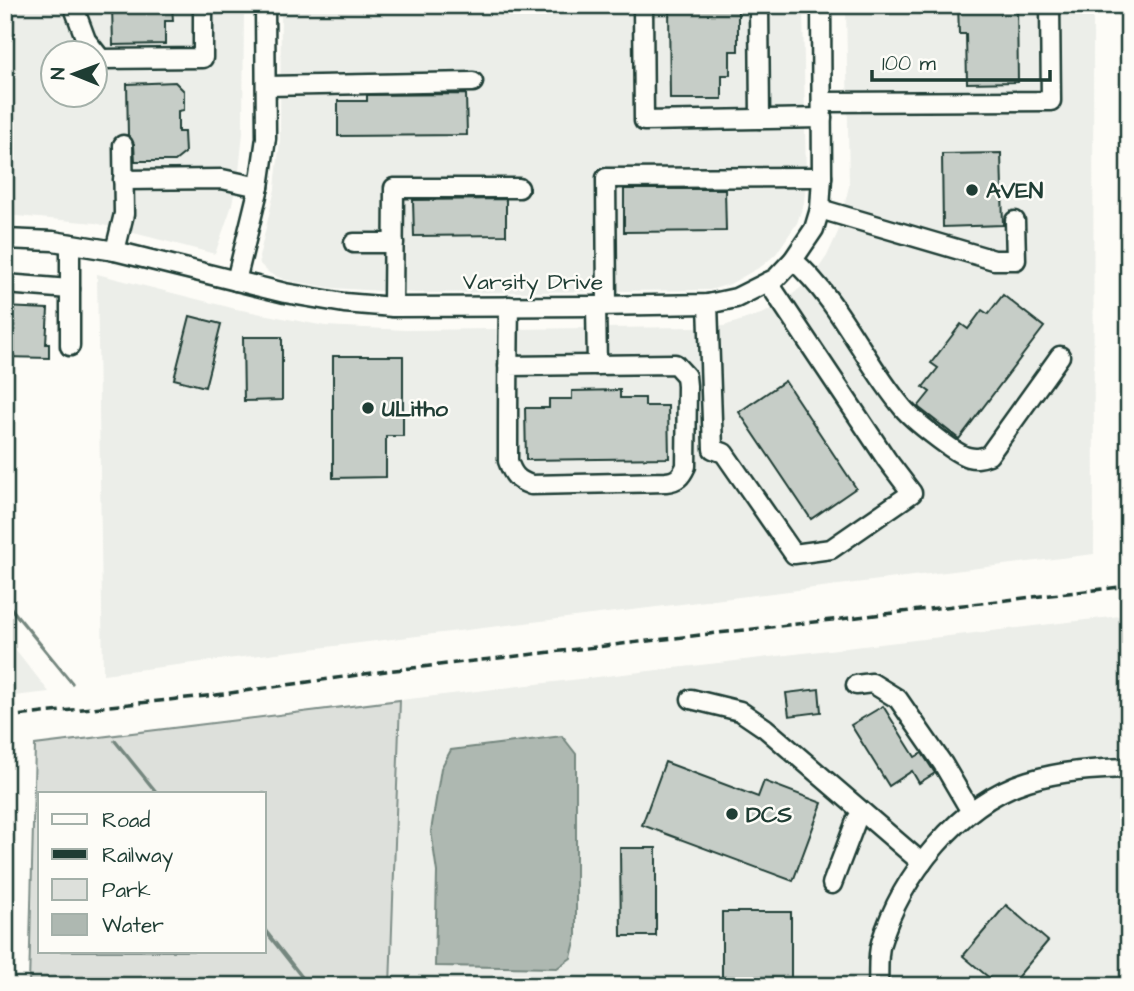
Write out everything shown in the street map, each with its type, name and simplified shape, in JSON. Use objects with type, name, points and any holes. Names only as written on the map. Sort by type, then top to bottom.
[{"type":"street","points":[[73,5],[86,40],[101,59],[203,58],[203,5]]},
{"type":"street","points":[[236,281],[259,187],[266,138],[265,5]]},
{"type":"street","points":[[643,5],[643,121],[760,119],[822,110],[1051,101],[1050,5]]},
{"type":"street","points":[[759,5],[760,119]]},
{"type":"street","name":"Varsity Drive","points":[[5,239],[115,251],[310,299],[393,307],[708,304],[736,298],[768,282],[793,260],[814,229],[820,209],[821,5]]},
{"type":"street","points":[[267,86],[472,82]]},
{"type":"street","points":[[115,251],[124,214],[123,145]]},
{"type":"street","points":[[597,365],[606,178],[822,177]]},
{"type":"street","points":[[123,180],[222,179],[259,187]]},
{"type":"street","points":[[393,307],[394,188],[519,188]]},
{"type":"street","points":[[820,209],[994,260],[1016,260],[1015,221]]},
{"type":"street","points":[[354,243],[394,243]]},
{"type":"street","points":[[70,244],[70,346]]},
{"type":"street","points":[[793,260],[806,271],[828,300],[904,410],[958,453],[969,457],[989,455],[1060,356]]},
{"type":"street","points":[[708,304],[712,449],[724,453],[793,554],[831,549],[912,494],[768,282]]},
{"type":"street","points":[[5,284],[70,289]]},
{"type":"street","points":[[508,366],[675,364],[687,376],[685,466],[682,476],[675,481],[531,485],[512,474],[508,461],[508,366],[509,306]]},
{"type":"street","points":[[856,685],[872,682],[898,699],[943,764],[970,810]]},
{"type":"street","points":[[691,699],[740,711],[765,728],[922,863]]},
{"type":"street","points":[[878,986],[880,945],[898,899],[929,852],[970,810],[1024,782],[1067,771],[1129,768]]},
{"type":"street","points":[[832,884],[862,812]]},
{"type":"shaded area","points":[[5,5],[244,5],[243,133],[239,172],[231,208],[215,254],[95,223],[5,215]]},
{"type":"shaded area","points":[[281,5],[803,5],[806,182],[804,203],[797,223],[776,254],[762,266],[730,284],[710,290],[415,293],[332,288],[285,280],[269,273],[260,264],[259,257],[275,189],[280,138]]},
{"type":"shaded area","points":[[846,5],[1093,5],[1094,554],[103,674],[97,274],[236,309],[325,326],[406,330],[696,327],[724,326],[764,313],[782,303],[811,279],[827,256],[838,232],[849,186]]},
{"type":"shaded area","points":[[1129,615],[1129,986],[390,986],[400,700]]},
{"type":"shaded area","points":[[5,636],[49,692],[5,697]]},
{"type":"shaded area","points":[[9,757],[8,986],[5,986],[5,758]]},
{"type":"green space","points":[[400,700],[390,986],[29,986],[35,745]]},
{"type":"water","points":[[562,736],[576,754],[576,937],[571,958],[557,968],[435,966],[437,872],[431,831],[441,768],[451,750]]},
{"type":"building","points":[[112,5],[172,5],[173,21],[165,21],[165,44],[113,45]]},
{"type":"building","points":[[669,5],[738,5],[738,51],[730,51],[730,75],[722,75],[722,99],[670,99]]},
{"type":"building","points":[[958,5],[1017,5],[1018,82],[967,83],[966,34],[959,34]]},
{"type":"building","points":[[175,82],[184,91],[184,110],[178,111],[178,132],[184,132],[185,153],[175,161],[135,161],[134,144],[128,135],[127,84]]},
{"type":"building","points":[[466,94],[467,135],[338,136],[338,101],[367,101],[367,95]]},
{"type":"building","name":"AVEN","points":[[1001,153],[1003,225],[943,227],[942,154]]},
{"type":"building","points":[[624,189],[725,189],[726,231],[624,232]]},
{"type":"building","points":[[506,199],[506,235],[414,236],[413,200]]},
{"type":"building","points":[[1003,295],[1044,327],[959,439],[918,407],[930,392],[923,387],[938,368],[931,363],[961,324],[968,329],[982,310],[988,314]]},
{"type":"building","points":[[5,307],[48,309],[46,344],[49,344],[49,358],[5,357]]},
{"type":"building","points":[[190,316],[221,324],[205,387],[174,379]]},
{"type":"building","points":[[243,337],[282,337],[282,400],[244,401]]},
{"type":"building","name":"ULitho","points":[[333,356],[403,356],[403,436],[386,436],[386,477],[333,478]]},
{"type":"building","points":[[785,381],[856,488],[811,519],[739,412]]},
{"type":"building","points":[[620,390],[620,398],[645,398],[645,406],[668,406],[669,458],[526,460],[525,408],[549,408],[549,399],[572,399],[572,391]]},
{"type":"building","points":[[819,689],[821,712],[789,716],[786,693]]},
{"type":"building","points":[[883,706],[915,757],[922,753],[935,773],[919,783],[912,771],[889,786],[851,725]]},
{"type":"building","name":"DCS","points":[[665,762],[758,797],[764,781],[822,803],[793,881],[642,825]]},
{"type":"building","points":[[620,848],[656,848],[656,936],[621,936]]},
{"type":"building","points":[[1006,905],[1048,941],[1010,986],[999,986],[963,956]]},
{"type":"building","points":[[722,912],[791,912],[791,986],[722,986]]},
{"type":"waterway","points":[[5,601],[72,683]]},
{"type":"waterway","points":[[115,741],[156,792]]},
{"type":"waterway","points":[[266,932],[309,986]]},
{"type":"railway","points":[[5,717],[216,695],[386,671],[1129,586]]},
{"type":"place","name":"AVEN","points":[[972,190]]},
{"type":"place","name":"ULitho","points":[[368,408]]},
{"type":"place","name":"DCS","points":[[732,814]]}]
